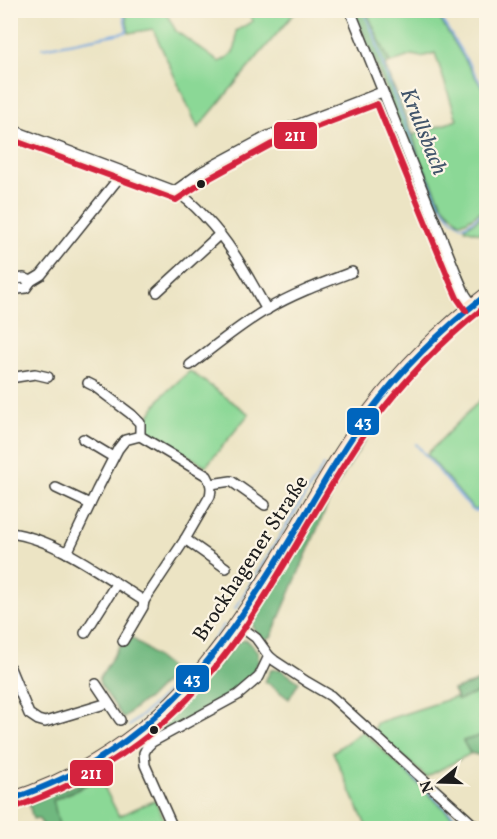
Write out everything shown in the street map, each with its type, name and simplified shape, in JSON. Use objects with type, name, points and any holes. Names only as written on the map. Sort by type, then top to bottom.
[{"type":"main road","name":"Brockhagener Straße","points":[[10,800],[56,782],[107,754],[163,711],[188,685],[237,624],[346,446],[371,410],[435,338],[486,295]]},
{"type":"street","points":[[350,10],[458,279],[472,306]]},
{"type":"street","points":[[175,191],[203,171],[268,136],[382,92]]},
{"type":"street","points":[[10,129],[186,197],[231,248],[267,310]]},
{"type":"street","points":[[10,290],[26,288],[41,274],[118,179],[121,172]]},
{"type":"street","points":[[157,292],[220,234]]},
{"type":"street","points":[[190,365],[267,310],[304,291],[352,272]]},
{"type":"street","points":[[10,280],[24,278],[31,281]]},
{"type":"street","points":[[10,378],[35,374],[48,377]]},
{"type":"street","points":[[88,383],[140,423],[140,436]]},
{"type":"street","points":[[67,553],[113,457],[125,440],[140,436],[207,476],[212,489],[210,496],[167,568],[144,601],[143,607],[123,641]]},
{"type":"street","points":[[83,439],[113,457]]},
{"type":"street","points":[[211,484],[231,481],[265,505]]},
{"type":"street","points":[[56,488],[90,504]]},
{"type":"street","points":[[10,533],[43,542],[67,553],[144,601]]},
{"type":"street","points":[[185,539],[226,568]]},
{"type":"street","points":[[85,633],[116,584]]},
{"type":"street","points":[[237,624],[256,638],[269,656],[331,696],[477,828]]},
{"type":"street","points":[[174,828],[146,765],[144,753],[147,747],[152,742],[238,696],[259,677],[269,656]]},
{"type":"street","points":[[10,668],[29,714],[38,720],[45,722],[108,703]]},
{"type":"street","points":[[96,684],[120,720]]},
{"type":"green space","points":[[125,11],[165,11],[176,31],[219,62],[234,50],[236,31],[253,21],[247,11],[296,11],[198,128],[153,29],[129,33]]},
{"type":"green space","points":[[354,11],[366,11],[390,63],[385,66],[413,135],[419,157],[442,204],[435,207],[420,176]]},
{"type":"green space","points":[[366,11],[435,11],[486,94],[486,208],[466,221],[459,222],[442,204],[419,157],[413,135],[457,120],[435,53],[421,57],[412,55],[390,63]]},
{"type":"green space","points":[[486,212],[486,235],[465,229],[465,226],[473,223]]},
{"type":"green space","points":[[414,369],[417,372],[382,413],[334,490],[271,637],[263,640],[254,629],[251,619],[353,447],[378,410]]},
{"type":"green space","points":[[190,371],[249,414],[206,466],[146,432],[142,426],[163,395]]},
{"type":"green space","points":[[486,394],[486,505],[476,510],[427,454]]},
{"type":"green space","points":[[130,636],[175,672],[147,700],[123,718],[99,679],[120,645],[123,646]]},
{"type":"green space","points":[[247,640],[257,651],[259,661],[252,674],[235,691],[139,748],[137,744],[197,690],[239,641]]},
{"type":"green space","points":[[280,669],[299,682],[289,699],[265,681],[271,670]]},
{"type":"green space","points":[[486,679],[486,690],[458,700],[453,690]]},
{"type":"green space","points":[[486,690],[486,734],[463,741],[470,754],[426,777],[374,730],[376,723],[456,697],[458,700]]},
{"type":"green space","points":[[363,731],[464,828],[367,828],[333,752]]},
{"type":"green space","points":[[486,734],[486,757],[470,753],[463,741]]},
{"type":"green space","points":[[90,776],[93,781],[53,800],[59,825],[45,828],[38,818],[33,819],[29,804]]},
{"type":"green space","points":[[99,777],[119,816],[155,800],[168,828],[50,828],[58,824],[53,800]]},
{"type":"waterway","points":[[42,48],[127,32],[123,10]]},
{"type":"waterway","name":"Krullsbach","points":[[363,10],[375,37],[385,72],[417,158],[440,204],[452,219],[462,226],[486,210]]},
{"type":"waterway","points":[[436,10],[486,92]]},
{"type":"waterway","points":[[416,444],[472,510],[476,511],[486,506]]},
{"type":"waterway","points":[[235,609],[324,465]]},
{"type":"waterway","points":[[129,726],[181,678],[224,625]]},
{"type":"waterway","points":[[406,770],[466,828]]},
{"type":"transit line","name":"211","points":[[10,139],[176,200],[208,179],[272,144],[377,104],[450,282],[466,311]]},
{"type":"transit line","name":"43","points":[[10,800],[55,782],[97,760],[129,739],[184,688],[209,659],[254,598],[340,455],[371,410],[425,349],[486,295]]},
{"type":"transit line","name":"211","points":[[13,808],[58,790],[102,767],[142,740],[179,708],[207,677],[257,609],[367,430],[422,364],[486,306]]}]
